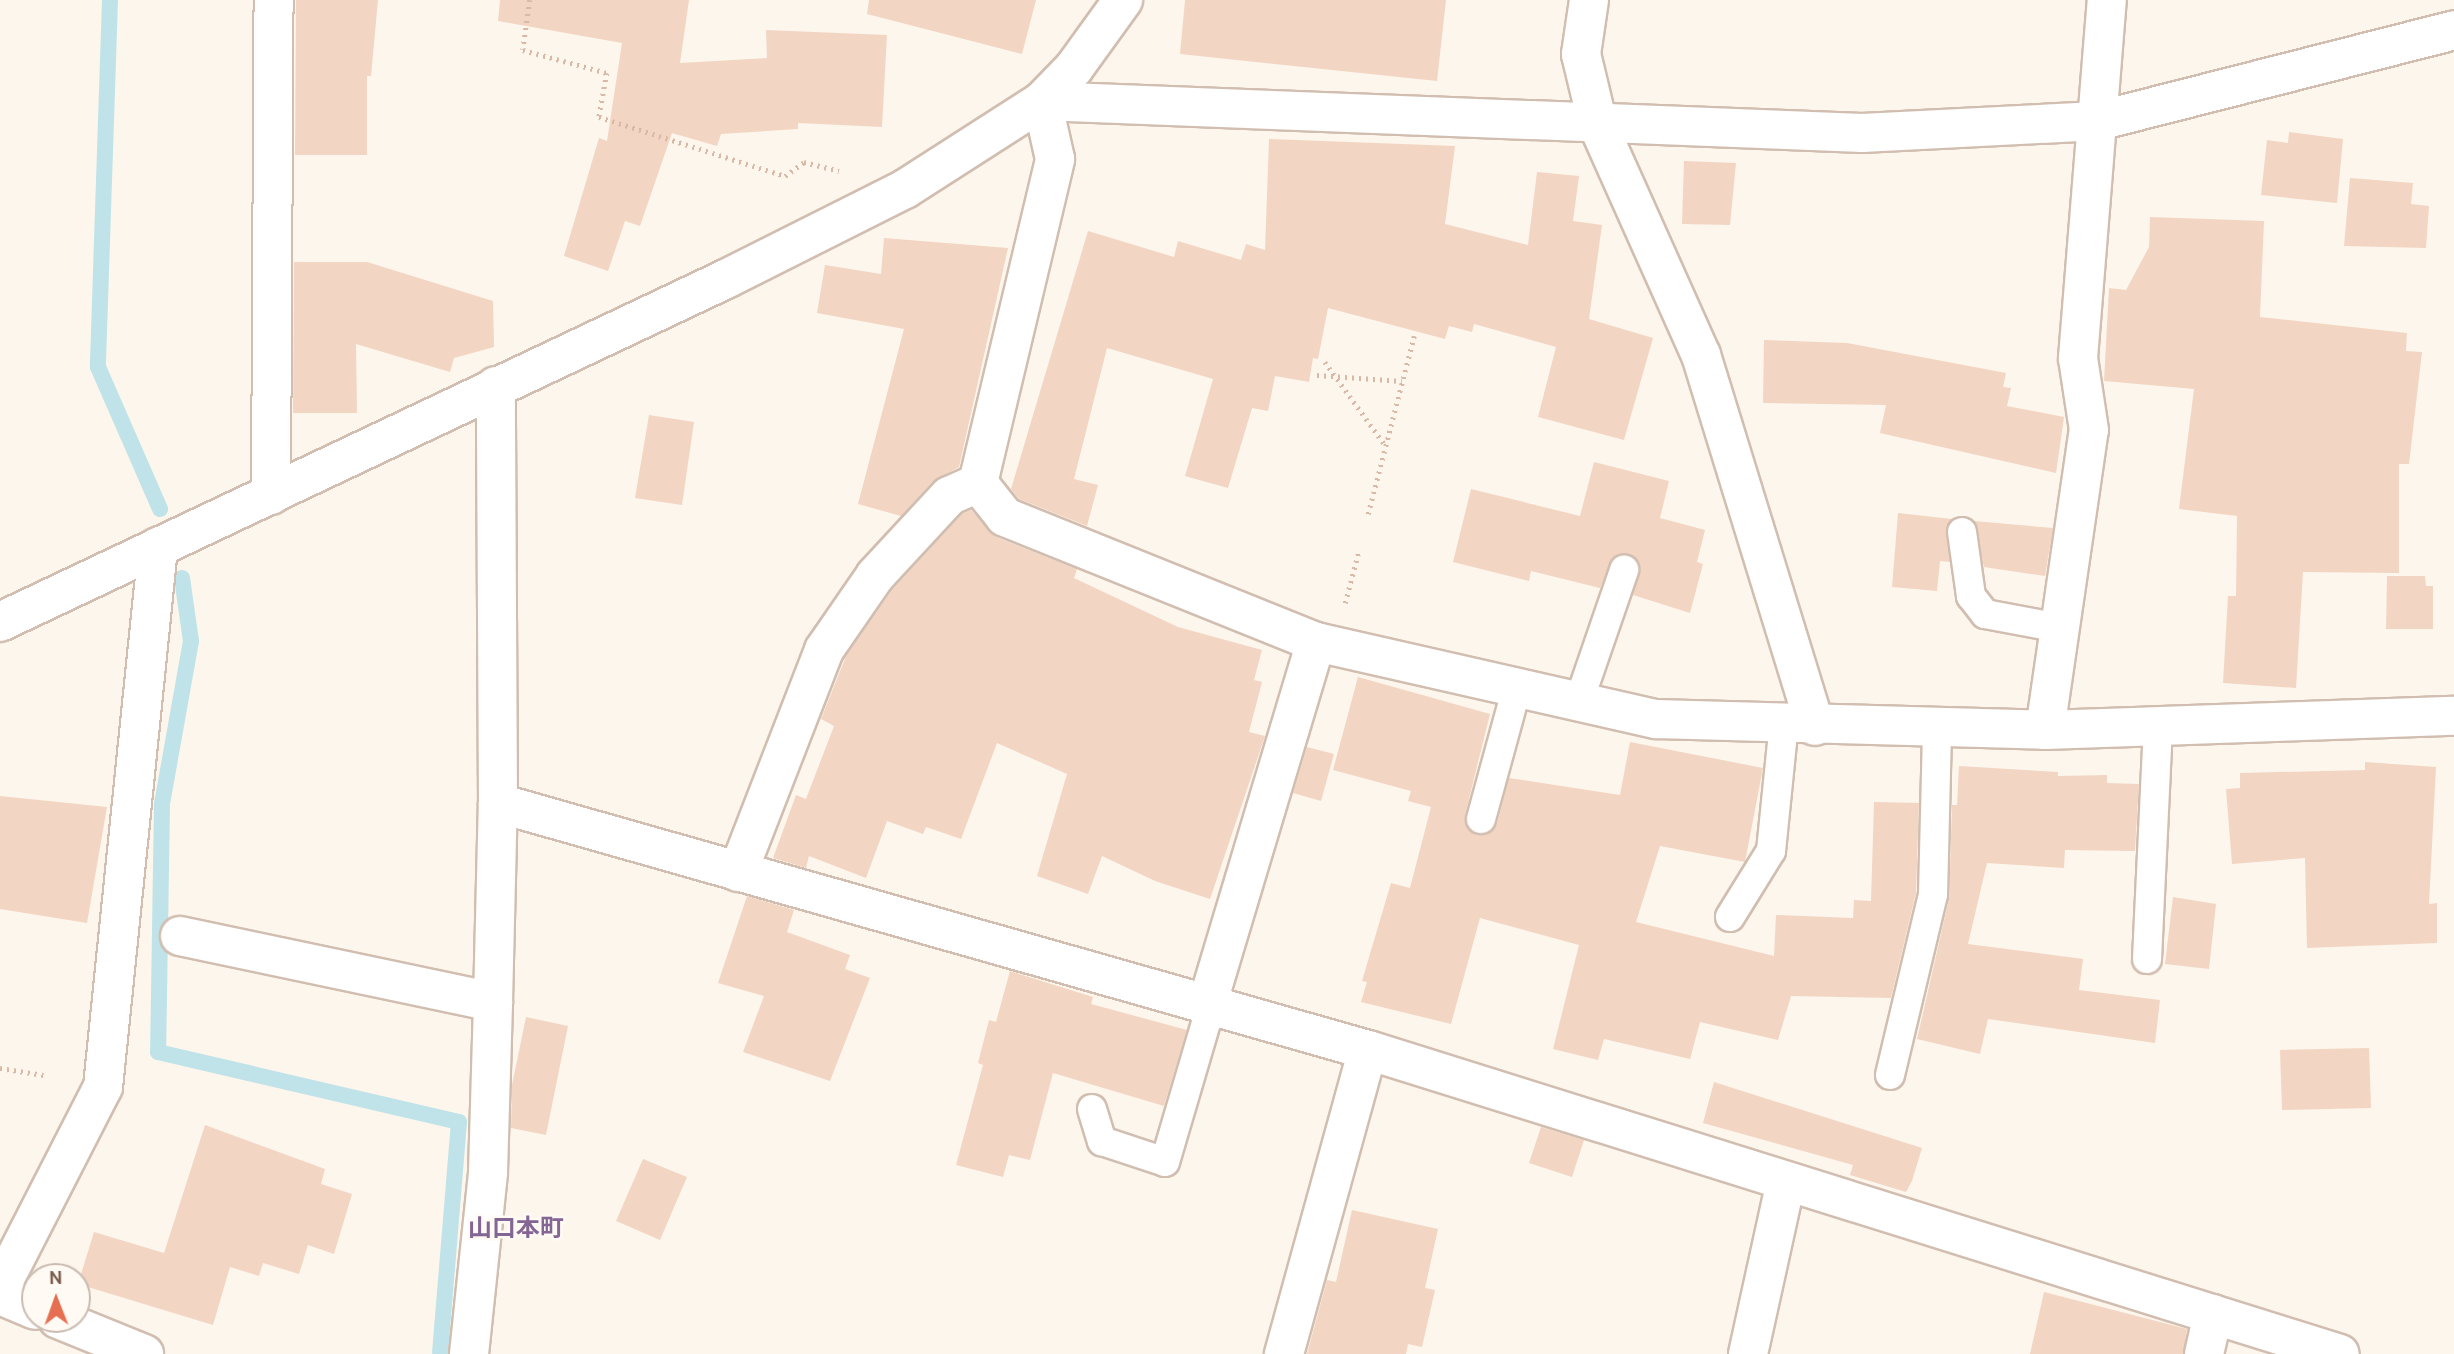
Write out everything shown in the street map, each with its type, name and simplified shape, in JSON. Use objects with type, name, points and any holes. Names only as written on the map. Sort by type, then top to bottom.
[{"type":"street","points":[[271,495],[274,0]]},
{"type":"street","points":[[0,622],[726,279],[905,188],[1042,101],[1074,68],[1124,0]]},
{"type":"street","points":[[1589,0],[1581,54],[1598,125],[1701,355],[1799,725]]},
{"type":"street","points":[[2045,730],[2089,430],[2078,358],[2107,0]]},
{"type":"street","points":[[1042,101],[1598,125],[1862,133],[2098,121],[2454,30]]},
{"type":"street","points":[[978,482],[1055,159],[1042,101]]},
{"type":"street","points":[[469,1354],[488,1172],[493,1002],[498,803],[496,386]]},
{"type":"street","points":[[978,482],[1005,517],[1325,644],[1657,719],[2045,730],[2454,716]]},
{"type":"street","points":[[738,872],[824,650],[875,576],[949,496],[978,482]]},
{"type":"street","points":[[0,1288],[103,1087],[158,547]]},
{"type":"street","points":[[1209,1006],[1325,644]]},
{"type":"street","points":[[498,803],[1368,1050],[2340,1354]]},
{"type":"street","points":[[180,936],[493,1002]]},
{"type":"street","points":[[1284,1354],[1368,1050]]},
{"type":"street","points":[[1748,1354],[1786,1181]]},
{"type":"street","points":[[0,1296],[21,1304]]},
{"type":"street","points":[[2204,1354],[2213,1314]]},
{"type":"street","points":[[91,1332],[144,1354]]},
{"type":"lane","points":[[1962,532],[1971,596],[1985,614],[2060,628]]},
{"type":"lane","points":[[1579,701],[1624,570]]},
{"type":"lane","points":[[1481,819],[1517,687]]},
{"type":"lane","points":[[1730,917],[1771,851],[1799,725]]},
{"type":"lane","points":[[2147,959],[2158,726]]},
{"type":"lane","points":[[1890,1075],[1933,895],[1937,728]]},
{"type":"lane","points":[[1092,1109],[1102,1141],[1165,1162],[1209,1006]]},
{"type":"path","points":[[530,0],[523,50],[607,73],[599,117],[785,176],[804,162],[905,188]]},
{"type":"path","points":[[1368,513],[1414,336]]},
{"type":"path","points":[[1325,362],[1385,445]]},
{"type":"path","points":[[1317,375],[1402,381]]},
{"type":"path","points":[[1325,644],[1359,550]]},
{"type":"path","points":[[0,1068],[43,1075]]},
{"type":"building","points":[[296,0],[378,0],[371,76],[367,76],[367,155],[295,155]]},
{"type":"building","points":[[500,0],[689,0],[680,63],[767,58],[766,30],[887,35],[882,127],[798,123],[798,129],[721,134],[717,146],[672,133],[640,226],[625,221],[608,271],[564,256],[599,138],[607,141],[622,43],[498,21]]},
{"type":"building","points":[[869,0],[1036,0],[1022,54],[867,14]]},
{"type":"building","points":[[1185,0],[1446,0],[1437,81],[1180,54]]},
{"type":"building","points":[[2289,132],[2343,139],[2337,203],[2261,195],[2267,140],[2288,143]]},
{"type":"building","points":[[1269,139],[1455,146],[1445,224],[1528,245],[1537,172],[1579,176],[1573,221],[1602,225],[1589,319],[1653,338],[1624,440],[1538,417],[1556,347],[1474,324],[1472,332],[1449,326],[1445,339],[1328,308],[1318,359],[1313,358],[1309,382],[1275,376],[1268,411],[1252,408],[1228,488],[1185,476],[1213,379],[1107,348],[1074,479],[1098,485],[1087,526],[1019,499],[1011,489],[1088,231],[1174,257],[1178,241],[1241,260],[1246,244],[1265,250]]},
{"type":"building","points":[[1684,161],[1736,163],[1730,225],[1682,224]]},
{"type":"building","points":[[2350,178],[2413,183],[2411,204],[2429,206],[2426,248],[2344,246]]},
{"type":"building","points":[[2150,217],[2264,221],[2260,317],[2407,333],[2406,351],[2422,352],[2409,464],[2399,464],[2399,573],[2303,572],[2296,688],[2223,683],[2228,596],[2236,596],[2237,516],[2179,509],[2194,389],[2104,381],[2109,288],[2126,290],[2149,247]]},
{"type":"building","points":[[884,238],[1008,248],[959,467],[933,481],[901,516],[858,504],[904,329],[817,313],[825,265],[881,274]]},
{"type":"building","points":[[294,262],[367,262],[493,301],[494,347],[454,358],[450,372],[356,344],[357,413],[293,413]]},
{"type":"building","points":[[1764,340],[1847,343],[2006,373],[2003,387],[2011,388],[2007,406],[2064,417],[2056,473],[1880,433],[1886,405],[1763,403]]},
{"type":"building","points":[[649,415],[694,422],[682,505],[635,498]]},
{"type":"building","points":[[1594,462],[1669,481],[1660,518],[1705,530],[1697,562],[1703,564],[1690,613],[1633,595],[1640,568],[1629,554],[1613,558],[1600,588],[1531,571],[1529,581],[1453,562],[1471,489],[1580,516]]},
{"type":"building","points":[[971,510],[996,537],[1077,569],[1074,578],[1178,627],[1262,650],[1254,680],[1262,682],[1249,732],[1265,736],[1210,899],[1155,881],[1102,856],[1088,894],[1037,876],[1067,774],[997,743],[961,839],[926,827],[923,834],[887,821],[866,878],[809,856],[806,868],[773,858],[796,795],[806,799],[834,726],[821,719],[846,656],[892,590],[962,514]]},
{"type":"building","points":[[1898,513],[1952,519],[1946,534],[1950,562],[1940,561],[1937,591],[1892,587]]},
{"type":"building","points":[[1974,521],[2053,528],[2045,576],[1984,567]]},
{"type":"building","points":[[2387,576],[2425,576],[2426,586],[2433,586],[2433,629],[2386,629]]},
{"type":"building","points":[[1358,677],[1490,714],[1465,815],[1469,830],[1477,835],[1486,835],[1497,824],[1509,778],[1620,795],[1630,742],[1763,768],[1745,862],[1660,846],[1636,922],[1774,956],[1776,915],[1853,918],[1854,900],[1871,901],[1874,802],[1919,803],[1916,893],[1891,998],[1791,996],[1778,1040],[1700,1022],[1690,1059],[1604,1039],[1598,1060],[1553,1049],[1579,945],[1480,918],[1451,1024],[1361,1002],[1367,982],[1362,981],[1391,883],[1410,888],[1431,807],[1408,801],[1411,791],[1333,770]]},
{"type":"building","points":[[1307,747],[1334,754],[1321,801],[1293,793]]},
{"type":"building","points":[[2365,762],[2436,767],[2429,904],[2437,903],[2437,943],[2307,948],[2305,858],[2232,864],[2226,789],[2240,788],[2240,773],[2365,770]]},
{"type":"building","points":[[1959,766],[2058,772],[2058,776],[2107,775],[2107,783],[2139,784],[2135,851],[2065,850],[2064,868],[1987,863],[1968,944],[2083,959],[2079,990],[2160,1000],[2155,1043],[1988,1019],[1980,1054],[1917,1039],[1949,899],[1952,805],[1957,805]]},
{"type":"building","points":[[0,796],[107,807],[87,923],[0,909]]},
{"type":"building","points":[[747,896],[794,910],[787,932],[850,955],[845,969],[870,978],[830,1081],[743,1052],[764,996],[718,983]]},
{"type":"building","points":[[2173,897],[2216,904],[2209,969],[2165,964]]},
{"type":"building","points":[[1010,971],[1093,997],[1091,1004],[1187,1030],[1164,1106],[1053,1073],[1030,1160],[1009,1155],[1003,1177],[956,1165],[983,1065],[978,1063],[989,1020],[996,1022]]},
{"type":"building","points":[[526,1017],[568,1026],[546,1135],[511,1128],[512,1085]]},
{"type":"building","points":[[2369,1048],[2371,1108],[2282,1110],[2280,1050]]},
{"type":"building","points":[[1714,1082],[1922,1148],[1912,1181],[1906,1192],[1850,1175],[1853,1165],[1703,1123]]},
{"type":"building","points":[[205,1125],[325,1169],[321,1184],[352,1194],[334,1254],[308,1245],[299,1274],[263,1263],[259,1276],[230,1267],[213,1325],[91,1288],[91,1263],[84,1263],[94,1232],[164,1253]]},
{"type":"building","points":[[1541,1127],[1584,1140],[1572,1177],[1529,1163]]},
{"type":"building","points":[[643,1159],[687,1177],[660,1240],[616,1221]]},
{"type":"building","points":[[1352,1210],[1438,1229],[1425,1288],[1435,1290],[1422,1347],[1408,1344],[1406,1354],[1307,1354],[1327,1280],[1336,1282]]},
{"type":"building","points":[[2044,1292],[2187,1329],[2183,1354],[2030,1354]]},
{"type":"waterway","points":[[110,0],[98,367],[160,509]]},
{"type":"waterway","points":[[182,578],[191,641],[162,804],[158,1052],[459,1122],[440,1352]]},
{"type":"district","name":"山口本町","points":[[516,1231]]}]
